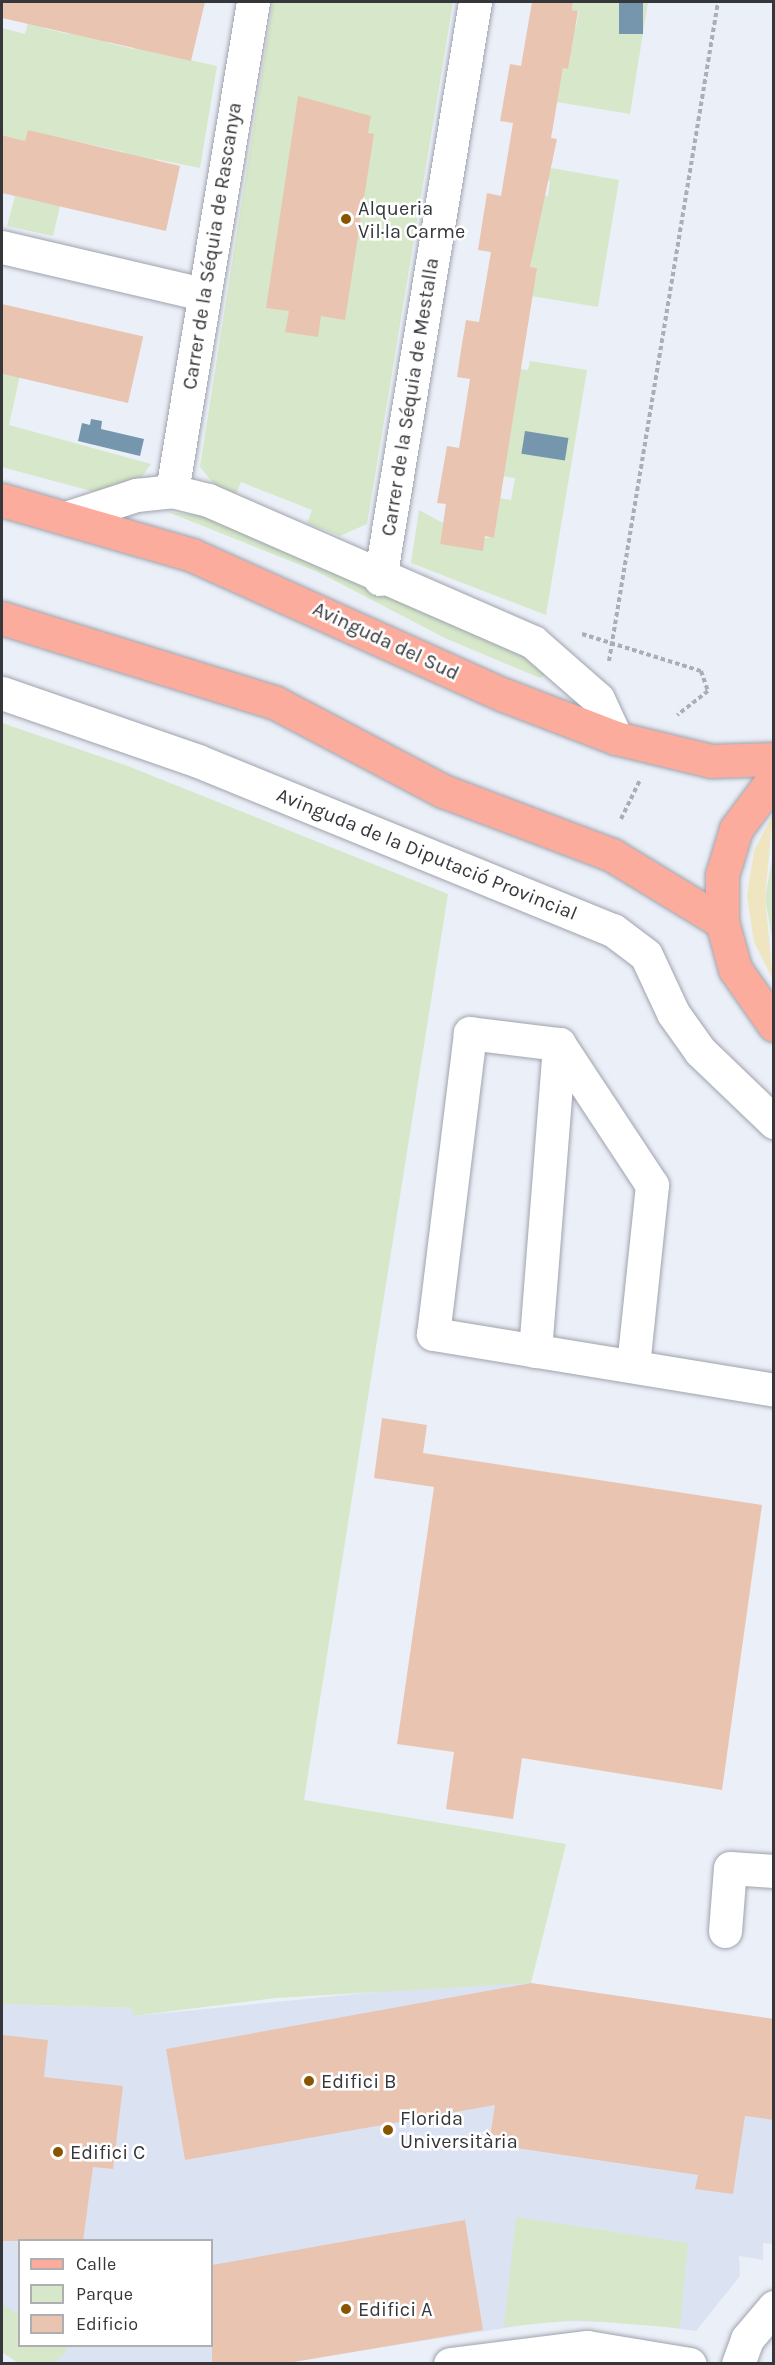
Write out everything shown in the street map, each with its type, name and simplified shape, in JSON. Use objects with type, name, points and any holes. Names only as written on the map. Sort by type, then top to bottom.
[{"type":"main road","name":"Avinguda del Sud","points":[[2,500],[69,516],[192,555],[504,695],[616,738],[711,761],[774,759]]},
{"type":"main road","points":[[2,618],[276,703],[443,790],[612,855],[722,922]]},
{"type":"main road","points":[[774,778],[736,829],[722,875],[722,922],[735,969],[774,1025]]},
{"type":"street","name":"Carrer de la Séquia de Rascanya","points":[[172,491],[202,294],[253,2]]},
{"type":"street","name":"Carrer de la Séquia de Mestalla","points":[[380,579],[476,2]]},
{"type":"street","points":[[2,247],[202,294]]},
{"type":"street","points":[[69,516],[136,495],[172,491],[208,500],[380,579],[534,642],[598,699],[616,738]]},
{"type":"street","name":"Avinguda de la Diputació Provincial","points":[[2,693],[198,761],[613,930],[646,955],[673,1013],[700,1051],[774,1122]]},
{"type":"street","points":[[633,1365],[652,1185],[559,1044],[470,1033],[433,1334],[633,1365],[774,1390]]},
{"type":"street","points":[[535,1351],[559,1044]]},
{"type":"street","points":[[725,1931],[730,1868],[774,1871]]},
{"type":"street","points":[[738,2364],[747,2339],[774,2307]]},
{"type":"street","points":[[450,2364],[587,2347],[690,2364]]},
{"type":"path","points":[[598,699],[627,579],[717,2]]},
{"type":"shaded area","name":"Florida Universitària","points":[[468,1983],[531,1983],[773,2019],[773,2244],[763,2243],[763,2260],[739,2256],[740,2276],[696,2331],[628,2322],[549,2321],[282,2363],[20,2363],[2,2352],[2,2004],[133,2008],[133,2016]]},
{"type":"green space","points":[[273,2],[453,2],[367,524],[340,536],[307,523],[312,510],[241,482],[236,494],[214,484],[200,467]]},
{"type":"green space","points":[[573,2],[648,2],[630,114],[557,102],[563,68],[568,69],[569,27],[576,27],[579,11],[572,10]]},
{"type":"green space","points":[[30,15],[45,18],[43,28],[69,34],[72,24],[110,33],[108,43],[134,49],[137,38],[166,55],[217,66],[200,168],[155,159],[152,170],[121,163],[124,152],[75,141],[53,236],[7,226],[15,196],[40,202],[25,141],[2,135],[2,28],[25,34]]},
{"type":"green space","points":[[546,167],[619,180],[598,307],[525,295],[536,268],[530,267],[541,196],[548,196],[550,181],[544,179]]},
{"type":"green space","points":[[530,361],[587,370],[546,615],[411,563],[419,510],[443,523],[440,544],[494,537],[499,507],[492,497],[511,500],[515,478],[495,475],[513,368],[528,370]]},
{"type":"green space","points":[[2,372],[20,375],[9,425],[151,464],[141,478],[113,490],[91,491],[2,467]]},
{"type":"green space","points":[[168,512],[207,516],[539,659],[548,673],[540,678],[447,639],[318,572]]},
{"type":"green space","points":[[2,723],[125,765],[448,894],[304,1800],[566,1844],[531,1983],[276,1998],[133,2016],[132,2008],[2,2004]]},
{"type":"green space","points":[[773,855],[773,943],[765,898]]},
{"type":"green space","points":[[516,2217],[688,2243],[680,2328],[577,2320],[504,2327]]},
{"type":"green space","points":[[2,2304],[18,2314],[18,2347],[67,2347],[66,2353],[53,2363],[20,2364],[2,2352]]},
{"type":"sand","points":[[773,814],[765,898],[773,980],[754,942],[747,896],[754,851]]},
{"type":"water","points":[[619,2],[643,2],[643,34],[619,34]]},
{"type":"water","points":[[91,419],[102,421],[101,429],[144,439],[140,456],[78,441],[82,423],[90,425]]},
{"type":"water","points":[[525,431],[568,438],[565,461],[521,454]]},
{"type":"building","points":[[2,2],[205,2],[191,61],[2,18]]},
{"type":"building","points":[[532,2],[573,2],[572,10],[578,11],[568,69],[563,68],[551,138],[557,139],[530,267],[537,268],[494,538],[485,536],[483,551],[440,544],[446,504],[437,503],[447,446],[459,448],[470,379],[457,377],[461,350],[466,320],[479,322],[491,252],[478,250],[487,193],[501,196],[513,123],[500,121],[510,64],[521,66]]},
{"type":"building","name":"Alqueria Vil·la Carme","points":[[298,96],[371,116],[368,133],[374,134],[345,320],[321,316],[318,337],[285,332],[289,311],[266,308]]},
{"type":"building","points":[[28,130],[180,166],[166,231],[2,193],[2,135],[25,141]]},
{"type":"building","points":[[2,304],[143,337],[128,403],[2,374]]},
{"type":"building","points":[[382,1418],[427,1425],[423,1453],[762,1505],[722,1790],[522,1758],[513,1819],[446,1809],[454,1752],[397,1744],[434,1487],[374,1478]]},
{"type":"building","points":[[531,1983],[774,2019],[774,2120],[745,2116],[733,2194],[695,2189],[698,2175],[489,2144],[495,2105],[185,2160],[166,2049]]},
{"type":"building","name":"Edifici C","points":[[2,2035],[48,2040],[44,2077],[123,2086],[113,2169],[93,2167],[83,2239],[2,2241]]},
{"type":"building","name":"Edifici A","points":[[465,2220],[483,2330],[282,2364],[212,2364],[213,2265]]},
{"type":"place","name":"Alqueria Vil·la Carme","points":[[346,219]]},
{"type":"place","name":"Edifici B","points":[[309,2081]]},
{"type":"place","name":"Florida Universitària","points":[[388,2130]]},
{"type":"place","name":"Edifici C","points":[[58,2152]]},
{"type":"place","name":"Edifici A","points":[[346,2309]]}]
